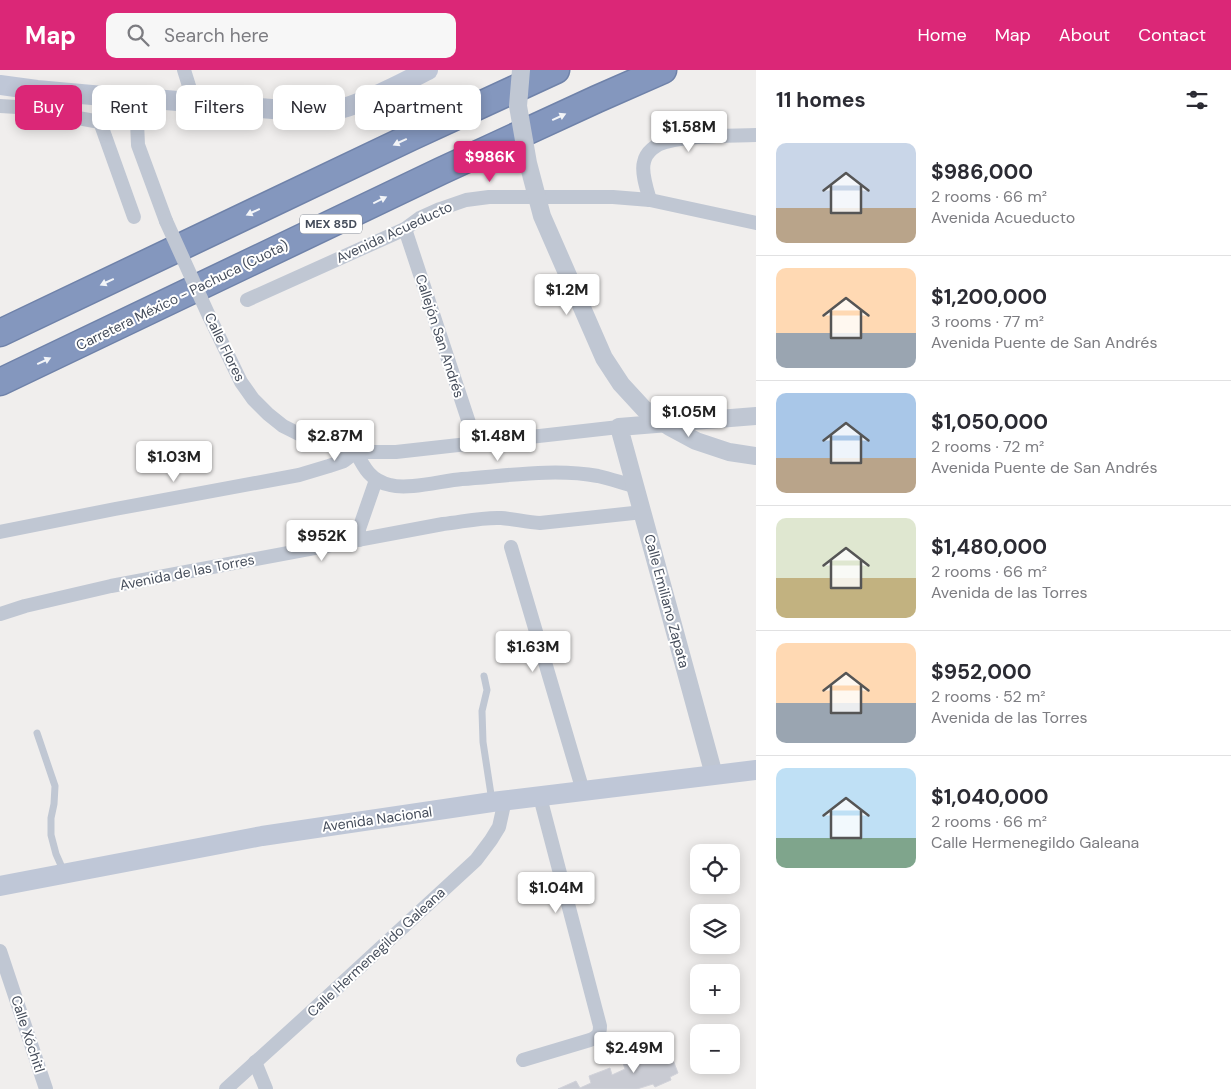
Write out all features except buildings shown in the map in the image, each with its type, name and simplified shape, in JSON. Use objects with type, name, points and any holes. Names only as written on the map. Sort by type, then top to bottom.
[{"type":"highway","points":[[0,332],[556,70]]},
{"type":"highway","name":"Carretera México - Pachuca (Cuota)","points":[[0,382],[441,171],[663,70]]},
{"type":"main road","points":[[263,108],[308,112],[330,111],[371,98],[428,70]]},
{"type":"main road","points":[[0,85],[92,95]]},
{"type":"main road","name":"Avenida Nacional","points":[[0,886],[262,836],[499,801],[756,770]]},
{"type":"street","points":[[184,70],[189,85]]},
{"type":"street","points":[[520,70],[518,106],[528,163],[542,216],[604,358],[621,384],[644,409],[670,427],[696,441],[728,452],[756,456]]},
{"type":"street","points":[[0,106],[16,107],[92,121]]},
{"type":"street","points":[[103,130],[134,217]]},
{"type":"street","name":"Calle Flores","points":[[137,130],[138,145],[166,221],[209,316],[242,382],[253,399],[283,426],[322,443],[356,452]]},
{"type":"street","points":[[650,200],[643,166],[644,159],[648,153],[657,146],[665,142],[698,138],[756,135]]},
{"type":"street","name":"Avenida Acueducto","points":[[247,300],[405,229],[420,218],[466,200],[489,197],[613,197],[650,200],[756,223]]},
{"type":"street","name":"Callejón San Andrés","points":[[405,229],[476,444]]},
{"type":"street","points":[[0,532],[299,475],[337,464],[356,452],[396,452],[619,427],[756,416]]},
{"type":"street","name":"Calle Emiliano Zapata","points":[[619,427],[714,775]]},
{"type":"street","points":[[356,452],[369,474],[376,480],[392,486],[528,473],[598,476],[635,486]]},
{"type":"street","points":[[359,540],[361,521],[376,480]]},
{"type":"street","name":"Avenida de las Torres","points":[[0,614],[111,586],[442,524],[490,518],[540,522],[643,512]]},
{"type":"street","points":[[511,547],[583,791]]},
{"type":"street","points":[[523,1060],[595,1038],[600,1032],[540,797]]},
{"type":"street","name":"Calle Hermenegildo Galeana","points":[[226,1089],[476,860],[498,827],[499,801]]},
{"type":"street","name":"Calle Xóchitl","points":[[0,951],[46,1089]]},
{"type":"street","points":[[256,1062],[266,1089]]},
{"type":"lane","points":[[484,676],[486,690],[482,710],[483,742],[499,801]]},
{"type":"lane","points":[[37,733],[54,786],[54,804],[50,818],[56,854],[64,873]]}]
